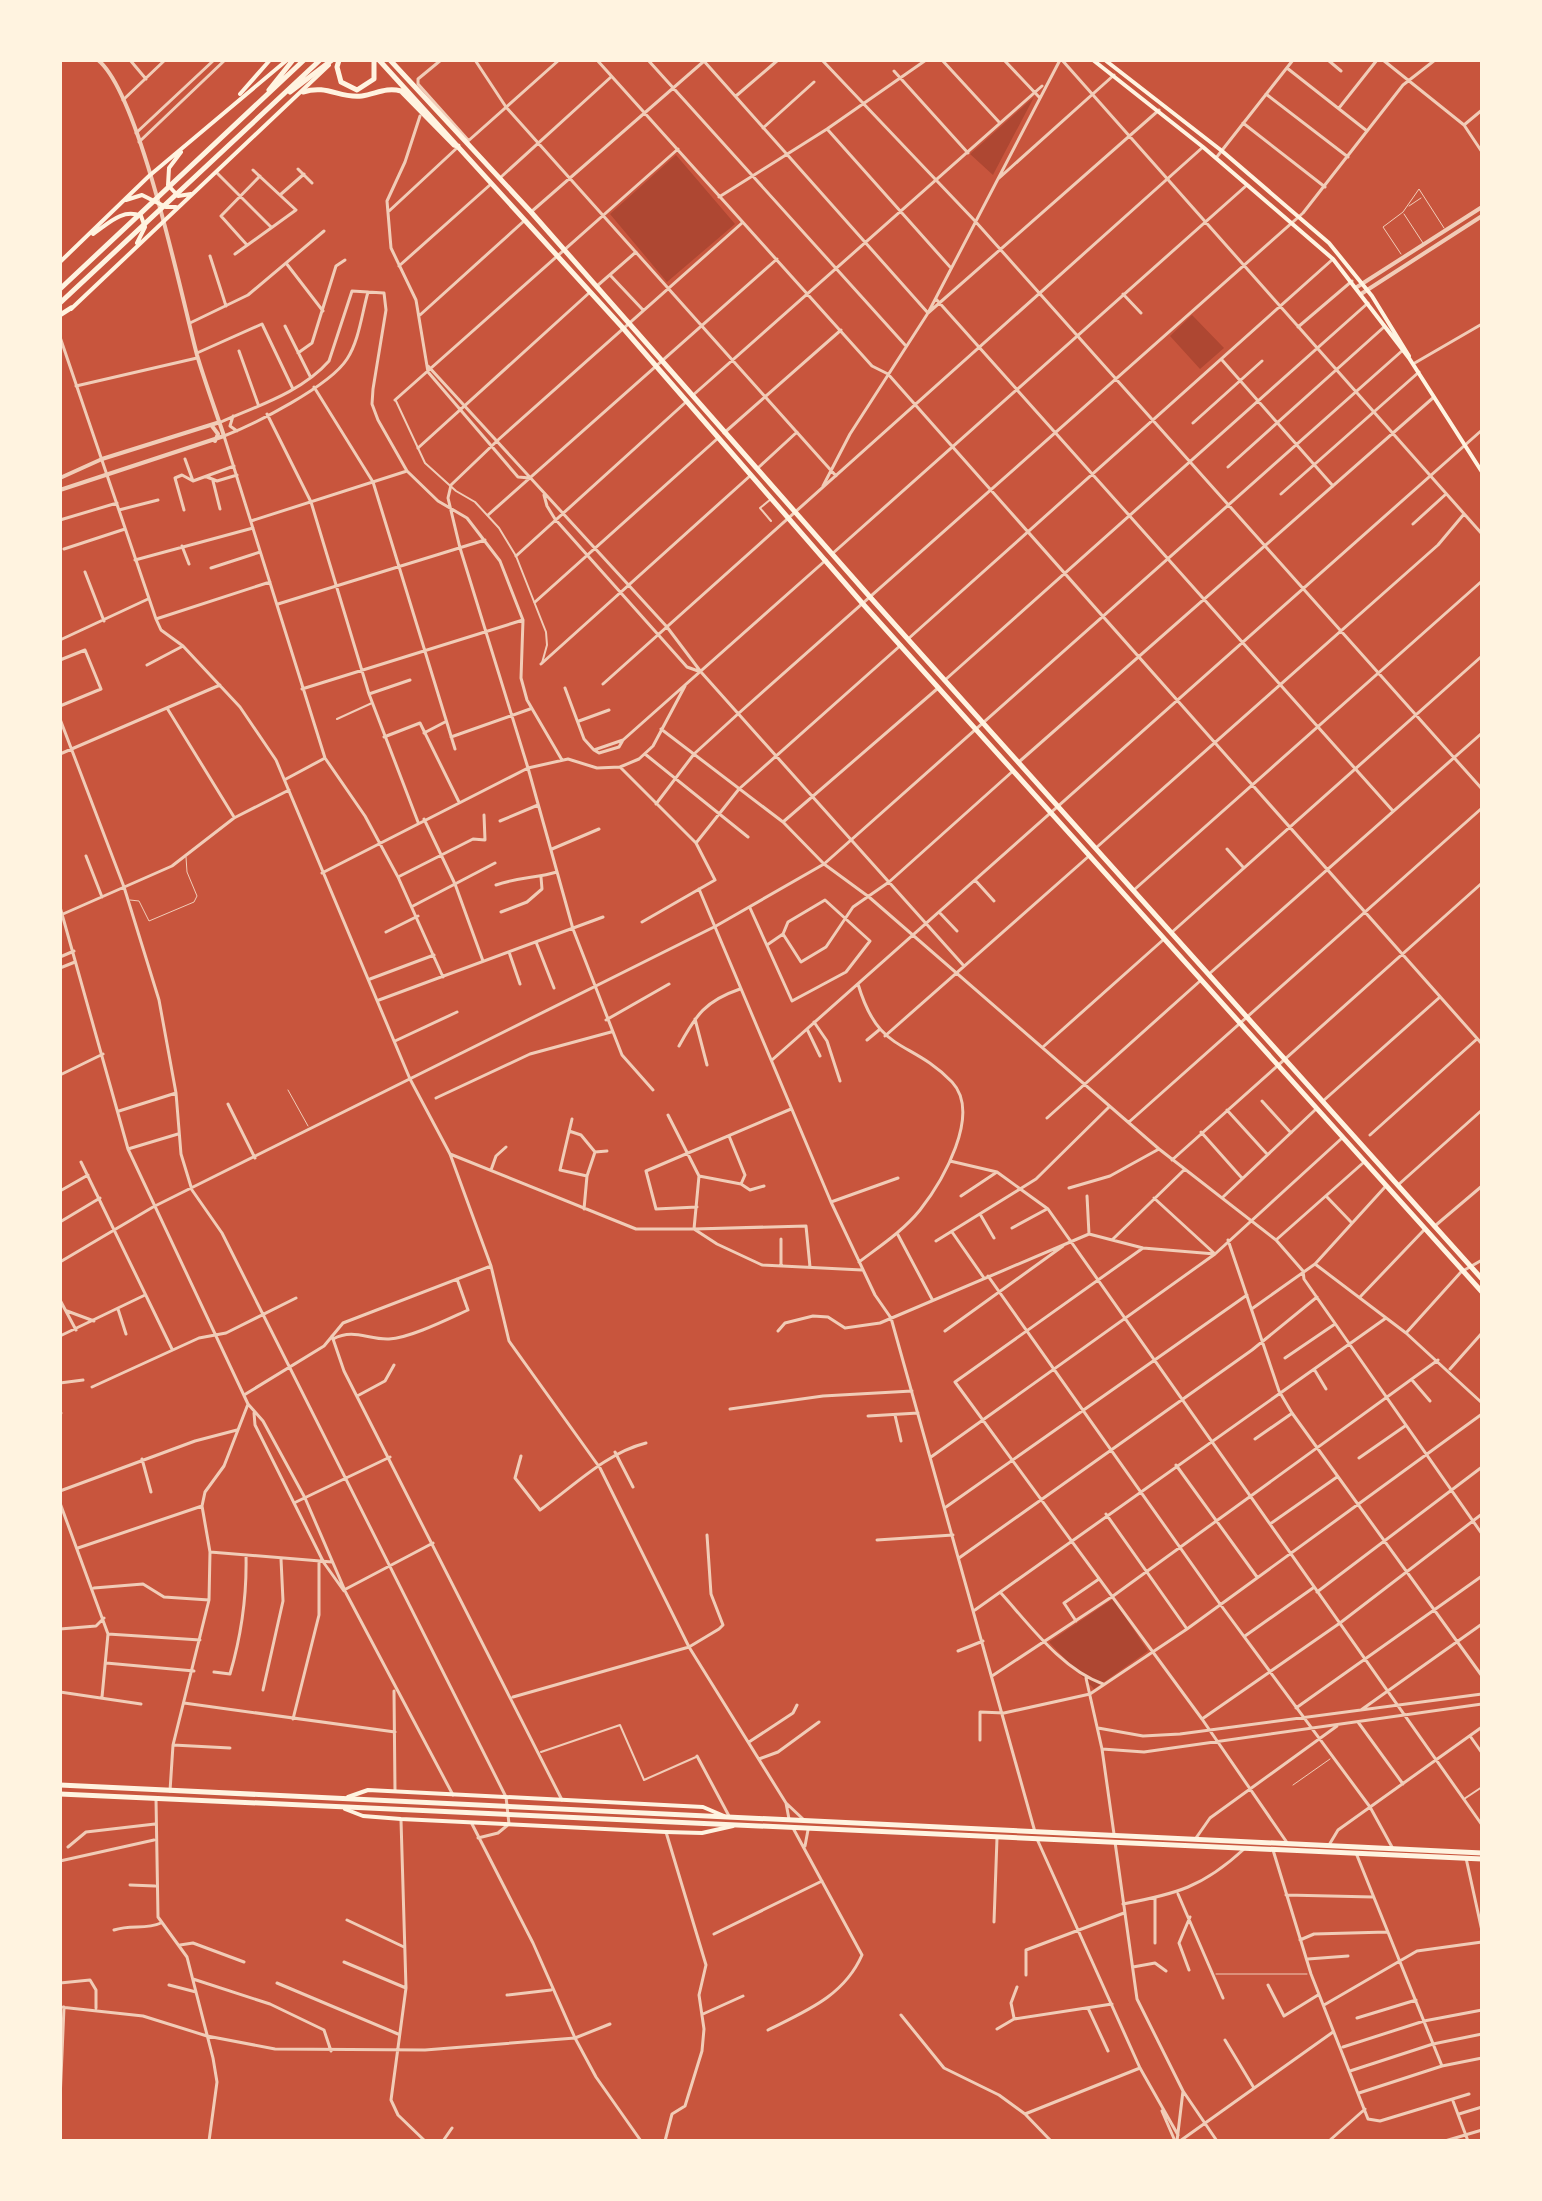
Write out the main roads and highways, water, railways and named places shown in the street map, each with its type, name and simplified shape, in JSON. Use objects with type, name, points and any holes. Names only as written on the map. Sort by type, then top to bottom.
[{"type":"main road","points":[[232,104],[270,60]]},
{"type":"main road","points":[[60,262],[149,176],[287,60]]},
{"type":"main road","points":[[260,102],[293,60]]},
{"type":"main road","points":[[60,289],[304,60]]},
{"type":"main road","points":[[60,303],[320,60]]},
{"type":"main road","points":[[264,112],[335,60]]},
{"type":"main road","points":[[335,60],[341,82],[357,90],[374,79],[376,60]]},
{"type":"main road","points":[[60,317],[335,60]]},
{"type":"main road","points":[[376,60],[459,146],[623,328],[863,604],[1341,1139],[1482,1292]]},
{"type":"main road","points":[[390,60],[531,212],[870,597],[1482,1279]]},
{"type":"main road","points":[[1093,60],[1159,110],[1333,259],[1404,350]]},
{"type":"main road","points":[[1105,60],[1222,151],[1329,243],[1368,290],[1482,472]]},
{"type":"main road","points":[[303,92],[323,87],[360,96],[389,89],[401,91],[454,145],[459,146]]},
{"type":"main road","points":[[188,144],[169,168],[168,185],[183,198],[199,189]]},
{"type":"main road","points":[[123,201],[142,195],[169,208],[182,205]]},
{"type":"main road","points":[[83,240],[123,214],[134,213],[141,216],[145,227],[134,248]]},
{"type":"main road","points":[[60,1785],[1035,1832],[1273,1850],[1466,1858],[1482,1856]]},
{"type":"main road","points":[[343,1799],[368,1790],[703,1807],[730,1818]]},
{"type":"main road","points":[[60,1794],[997,1838],[1195,1839],[1392,1848],[1482,1856]]},
{"type":"main road","points":[[343,1808],[363,1816],[401,1819],[666,1832],[702,1833],[733,1826]]}]
